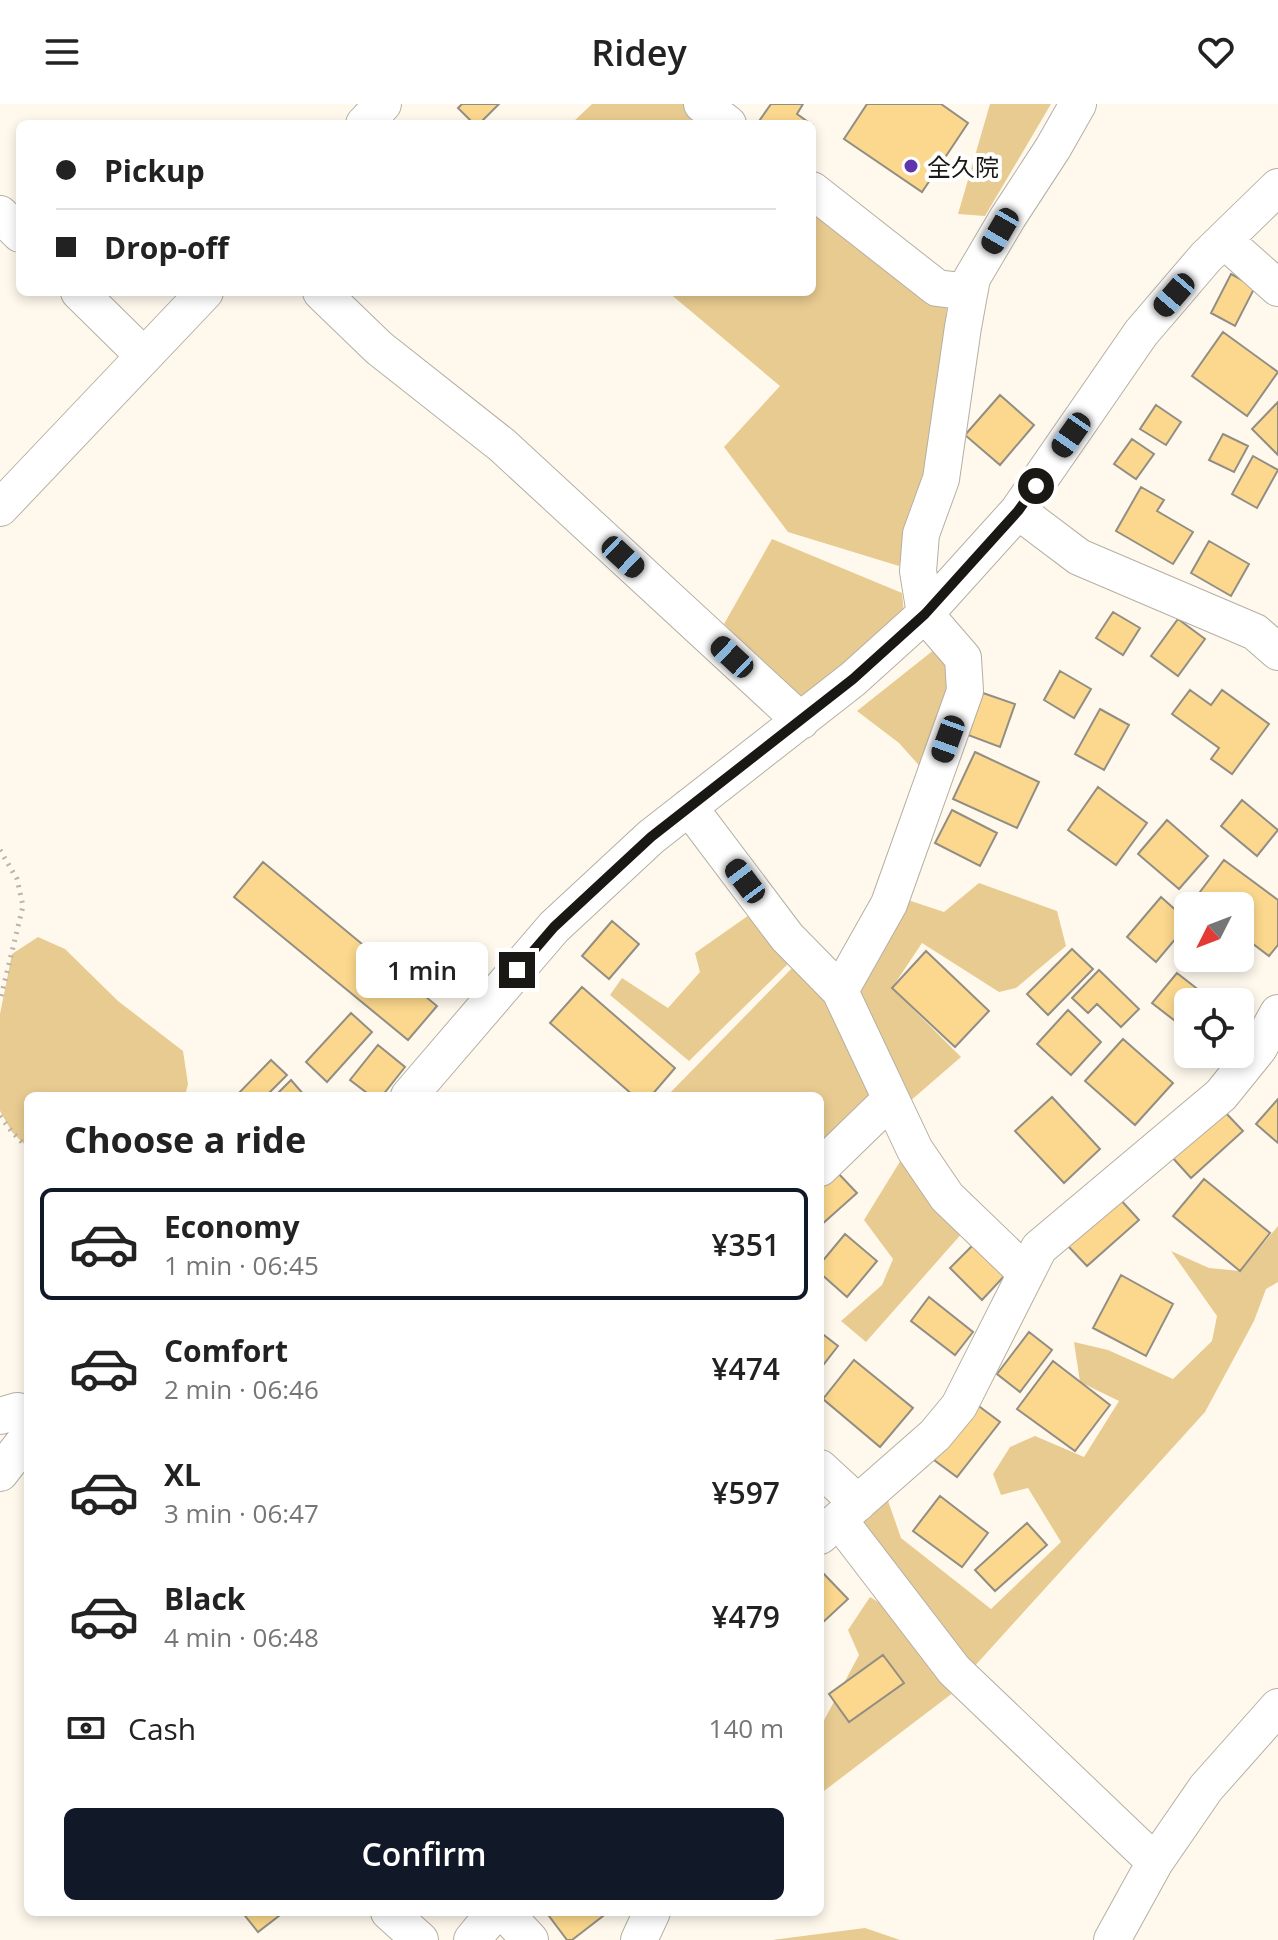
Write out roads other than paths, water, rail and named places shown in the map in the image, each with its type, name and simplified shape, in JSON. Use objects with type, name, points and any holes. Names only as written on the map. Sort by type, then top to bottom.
[{"type":"street","points":[[368,120],[383,104]]},
{"type":"street","points":[[702,104],[723,120]]},
{"type":"street","points":[[840,991],[889,904],[965,691],[963,658],[925,614],[918,571],[921,534],[941,479],[972,278],[1078,104]]},
{"type":"street","points":[[428,1090],[554,927],[651,837],[853,679],[925,614],[1018,511],[1141,333],[1206,257],[1278,187]]},
{"type":"street","points":[[816,193],[937,288],[969,292]]},
{"type":"street","points":[[0,214],[16,230]]},
{"type":"street","points":[[1224,240],[1278,288]]},
{"type":"street","points":[[83,296],[144,356]]},
{"type":"street","points":[[0,508],[201,296]]},
{"type":"street","points":[[325,296],[379,348],[502,445],[801,721]]},
{"type":"street","points":[[1018,511],[1079,557],[1255,632],[1278,652]]},
{"type":"street","points":[[689,807],[787,937],[840,991],[915,1150],[947,1197],[1026,1273]]},
{"type":"street","points":[[839,1520],[935,1435],[959,1406],[1039,1248],[1221,1095],[1259,1048],[1278,1013]]},
{"type":"street","points":[[824,1164],[891,1099]]},
{"type":"street","points":[[0,1416],[24,1412]]},
{"type":"street","points":[[0,1473],[24,1442]]},
{"type":"street","points":[[824,1479],[839,1520],[954,1670],[1155,1862]]},
{"type":"street","points":[[1112,1940],[1155,1862],[1206,1788],[1278,1707]]},
{"type":"street","points":[[393,1916],[420,1940]]},
{"type":"street","points":[[472,1940],[492,1916]]},
{"type":"street","points":[[508,1916],[530,1940]]},
{"type":"street","points":[[639,1940],[650,1916]]},
{"type":"place","name":"全久院","points":[[911,166]]}]
